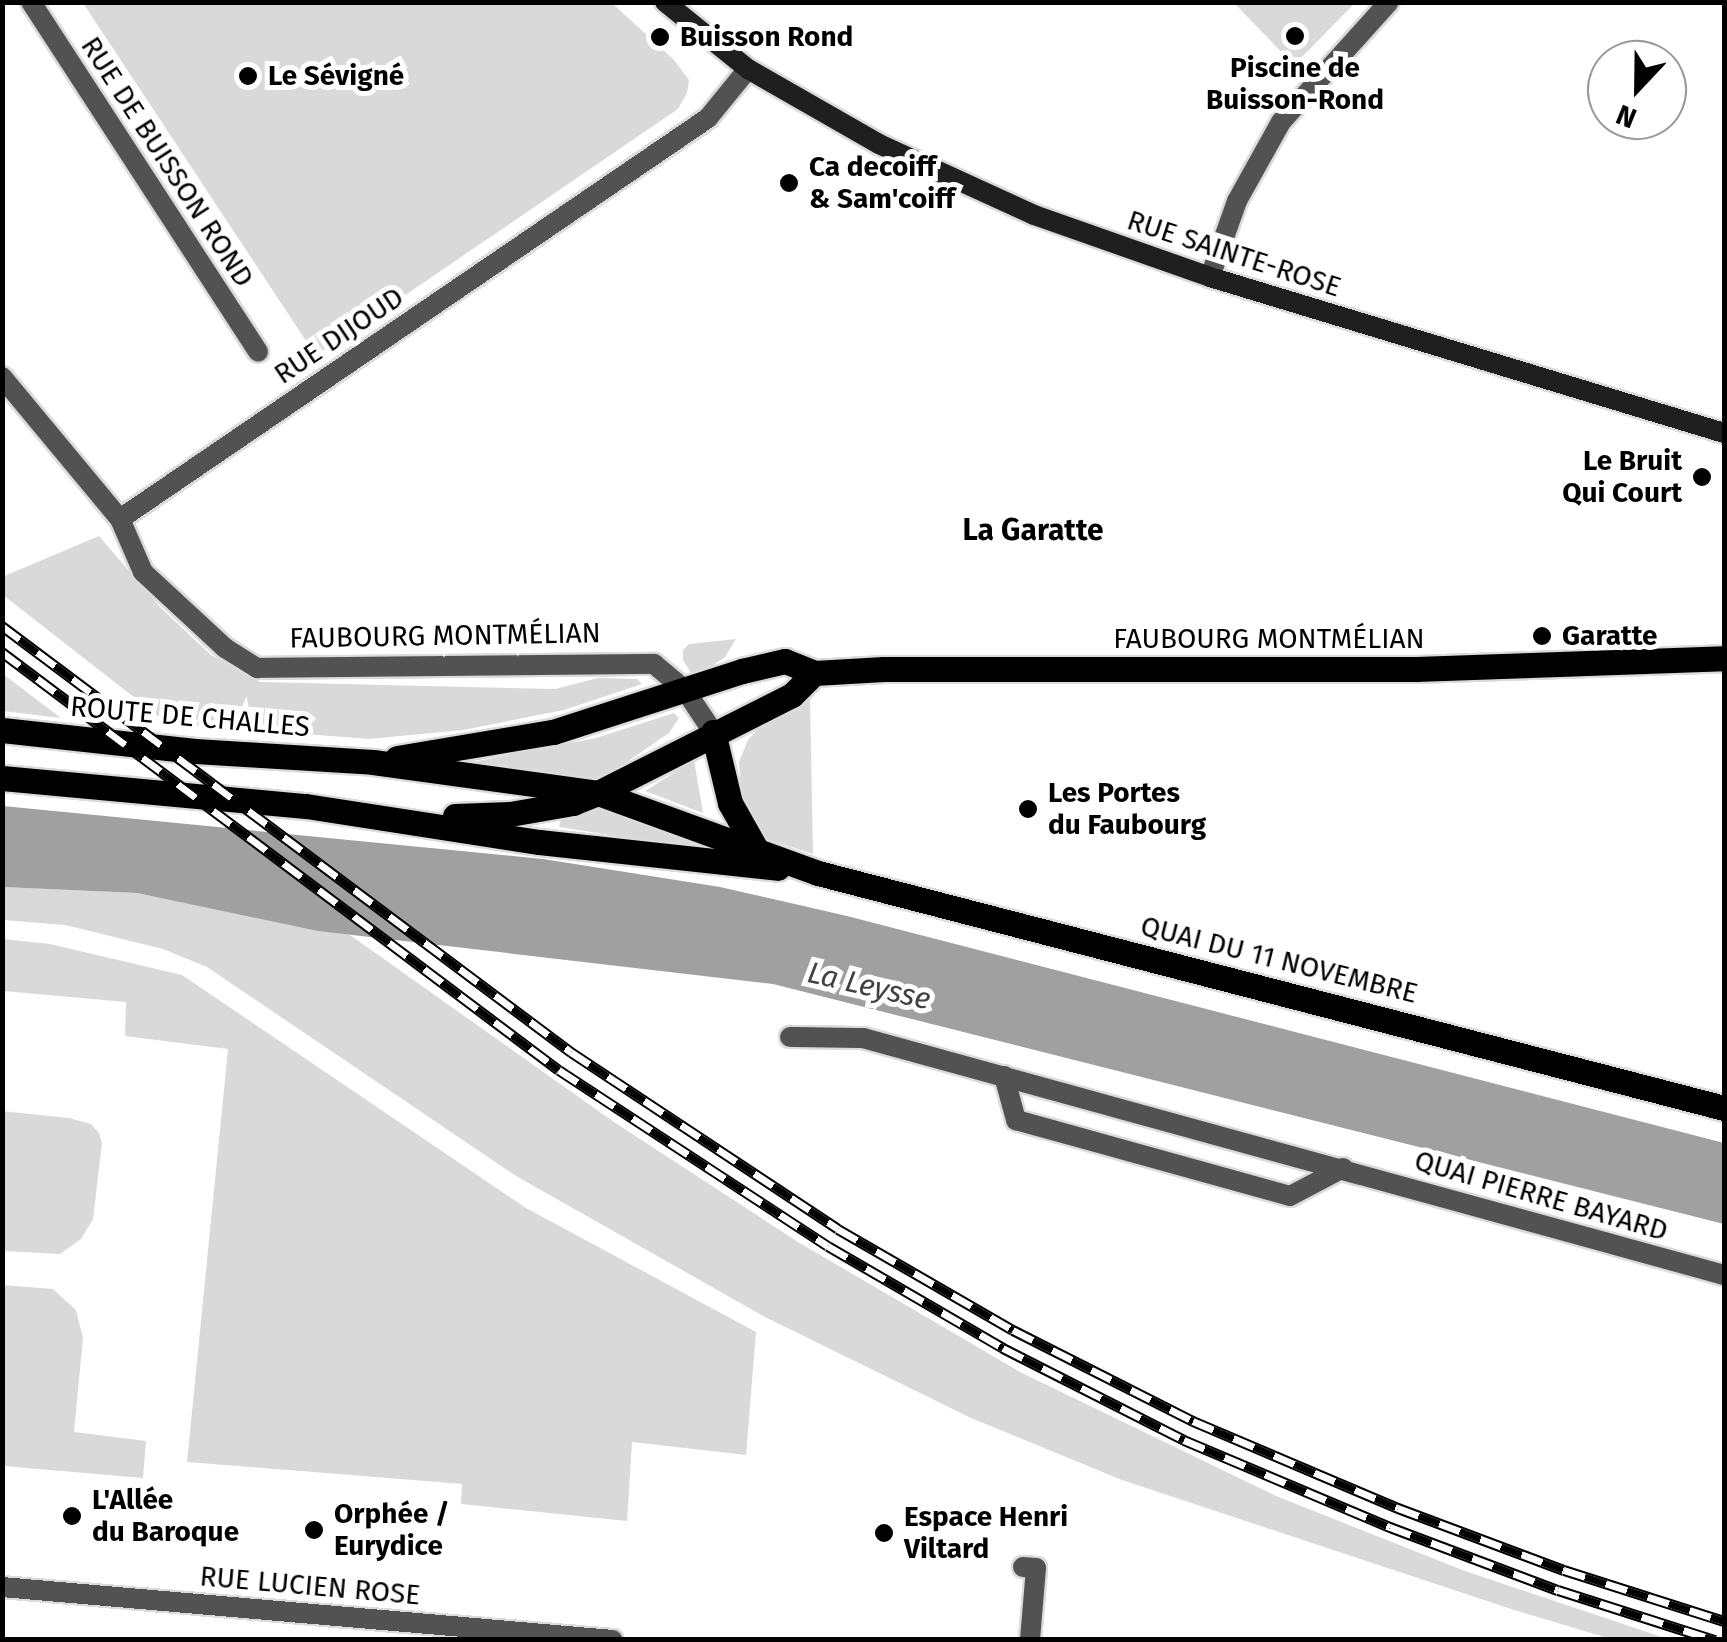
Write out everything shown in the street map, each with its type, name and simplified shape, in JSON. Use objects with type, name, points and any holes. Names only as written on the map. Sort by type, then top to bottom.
[{"type":"main road","name":"RUE SAINTE-ROSE","points":[[665,2],[748,69],[879,144],[1034,215],[1210,278],[1724,434]]},
{"type":"main road","name":"FAUBOURG MONTMÉLIAN","points":[[373,762],[552,732],[786,661],[814,673],[884,668],[1416,669],[1724,658]]},
{"type":"main road","points":[[598,793],[792,695],[814,673]]},
{"type":"main road","name":"ROUTE DE CHALLES","points":[[2,730],[195,751],[373,762]]},
{"type":"main road","name":"FAUBOURG MONTMÉLIAN","points":[[713,732],[730,803],[756,849]]},
{"type":"main road","name":"QUAI DU 11 NOVEMBRE","points":[[373,762],[598,793],[818,873],[1724,1108]]},
{"type":"main road","name":"QUAI DU 11 NOVEMBRE","points":[[2,778],[306,806],[539,842],[818,873]]},
{"type":"main road","name":"QUAI DU 11 NOVEMBRE","points":[[398,818],[510,814],[572,803],[598,793]]},
{"type":"street","name":"RUE DE BUISSON ROND","points":[[30,2],[258,352]]},
{"type":"street","points":[[1210,278],[1238,201],[1281,122],[1388,2]]},
{"type":"street","name":"RUE DIJOUD","points":[[120,519],[708,118],[748,69]]},
{"type":"street","points":[[2,377],[120,519]]},
{"type":"street","name":"FAUBOURG MONTMÉLIAN","points":[[120,519],[143,572],[225,648],[257,668],[654,664],[684,690],[713,732]]},
{"type":"street","name":"QUAI PIERRE BAYARD","points":[[790,1037],[863,1038],[1724,1275]]},
{"type":"street","points":[[1004,1076],[1016,1120],[1290,1196],[1344,1168]]},
{"type":"street","points":[[1023,1566],[1036,1568],[1030,1640]]},
{"type":"street","name":"RUE LUCIEN ROSE","points":[[2,1587],[613,1640]]},
{"type":"shaded area","points":[[83,3],[612,3],[674,60],[689,80],[678,109],[316,356]]},
{"type":"shaded area","name":"Piscine de Buisson-Rond","points":[[1234,3],[1355,3],[1294,65]]},
{"type":"shaded area","points":[[99,536],[161,608],[211,655],[260,682],[555,689],[598,678],[637,679],[642,684],[564,710],[463,730],[369,739],[167,723],[3,595],[2,577]]},
{"type":"shaded area","points":[[736,639],[725,657],[712,666],[691,673],[683,660],[683,650],[689,644]]},
{"type":"shaded area","points":[[3,674],[61,718],[3,711]]},
{"type":"shaded area","points":[[810,697],[813,854],[767,839],[752,825],[741,788],[739,762],[748,740],[768,717]]},
{"type":"shaded area","points":[[674,713],[679,718],[669,733],[602,779],[467,763],[596,738]]},
{"type":"shaded area","points":[[694,760],[703,813],[645,791]]},
{"type":"shaded area","points":[[604,806],[689,838],[692,848],[559,827],[561,820]]},
{"type":"shaded area","points":[[3,887],[137,893],[350,935],[614,1122],[798,1242],[1022,1373],[1276,1496],[1465,1571],[1668,1639],[1611,1639],[1511,1609],[1122,1480],[971,1418],[765,1317],[516,1176],[207,967],[163,949],[65,925],[3,920]]},
{"type":"shaded area","points":[[3,939],[50,944],[182,975],[526,1208],[756,1332],[746,1455],[632,1442],[627,1521],[461,1504],[462,1484],[187,1462],[228,1049],[125,1036],[126,1002],[3,991]]},
{"type":"shaded area","points":[[2,1111],[69,1118],[91,1124],[99,1133],[102,1143],[93,1219],[81,1239],[60,1254],[3,1251]]},
{"type":"shaded area","points":[[2,1285],[53,1289],[76,1310],[83,1338],[74,1432],[146,1441],[143,1478],[3,1466]]},
{"type":"water","name":"La Leysse","points":[[3,806],[543,859],[720,887],[847,916],[1724,1143],[1724,1224],[773,984],[318,931],[137,893],[3,887]]},
{"type":"railway","points":[[2,626],[571,1052],[838,1229],[1013,1330],[1193,1421],[1398,1508],[1564,1570],[1724,1621]]},
{"type":"railway","points":[[2,652],[559,1070],[828,1246],[1003,1348],[1184,1440],[1390,1527],[1558,1590],[1715,1640]]},
{"type":"place","name":"Piscine de Buisson-Rond","points":[[1295,36]]},
{"type":"place","name":"Buisson Rond","points":[[660,37]]},
{"type":"place","name":"Le Sévigné","points":[[248,76]]},
{"type":"place","name":"Ca decoiff & Sam'coiff","points":[[789,183]]},
{"type":"place","name":"Le Bruit Qui Court","points":[[1702,477]]},
{"type":"place","name":"Garatte","points":[[1542,636]]},
{"type":"place","name":"Les Portes du Faubourg","points":[[1028,809]]},
{"type":"place","name":"L'Allée du Baroque","points":[[72,1516]]},
{"type":"place","name":"Orphée / Eurydice","points":[[314,1530]]},
{"type":"place","name":"Espace Henri Viltard","points":[[884,1533]]},
{"type":"district","name":"La Garatte","points":[[1033,530]]}]
